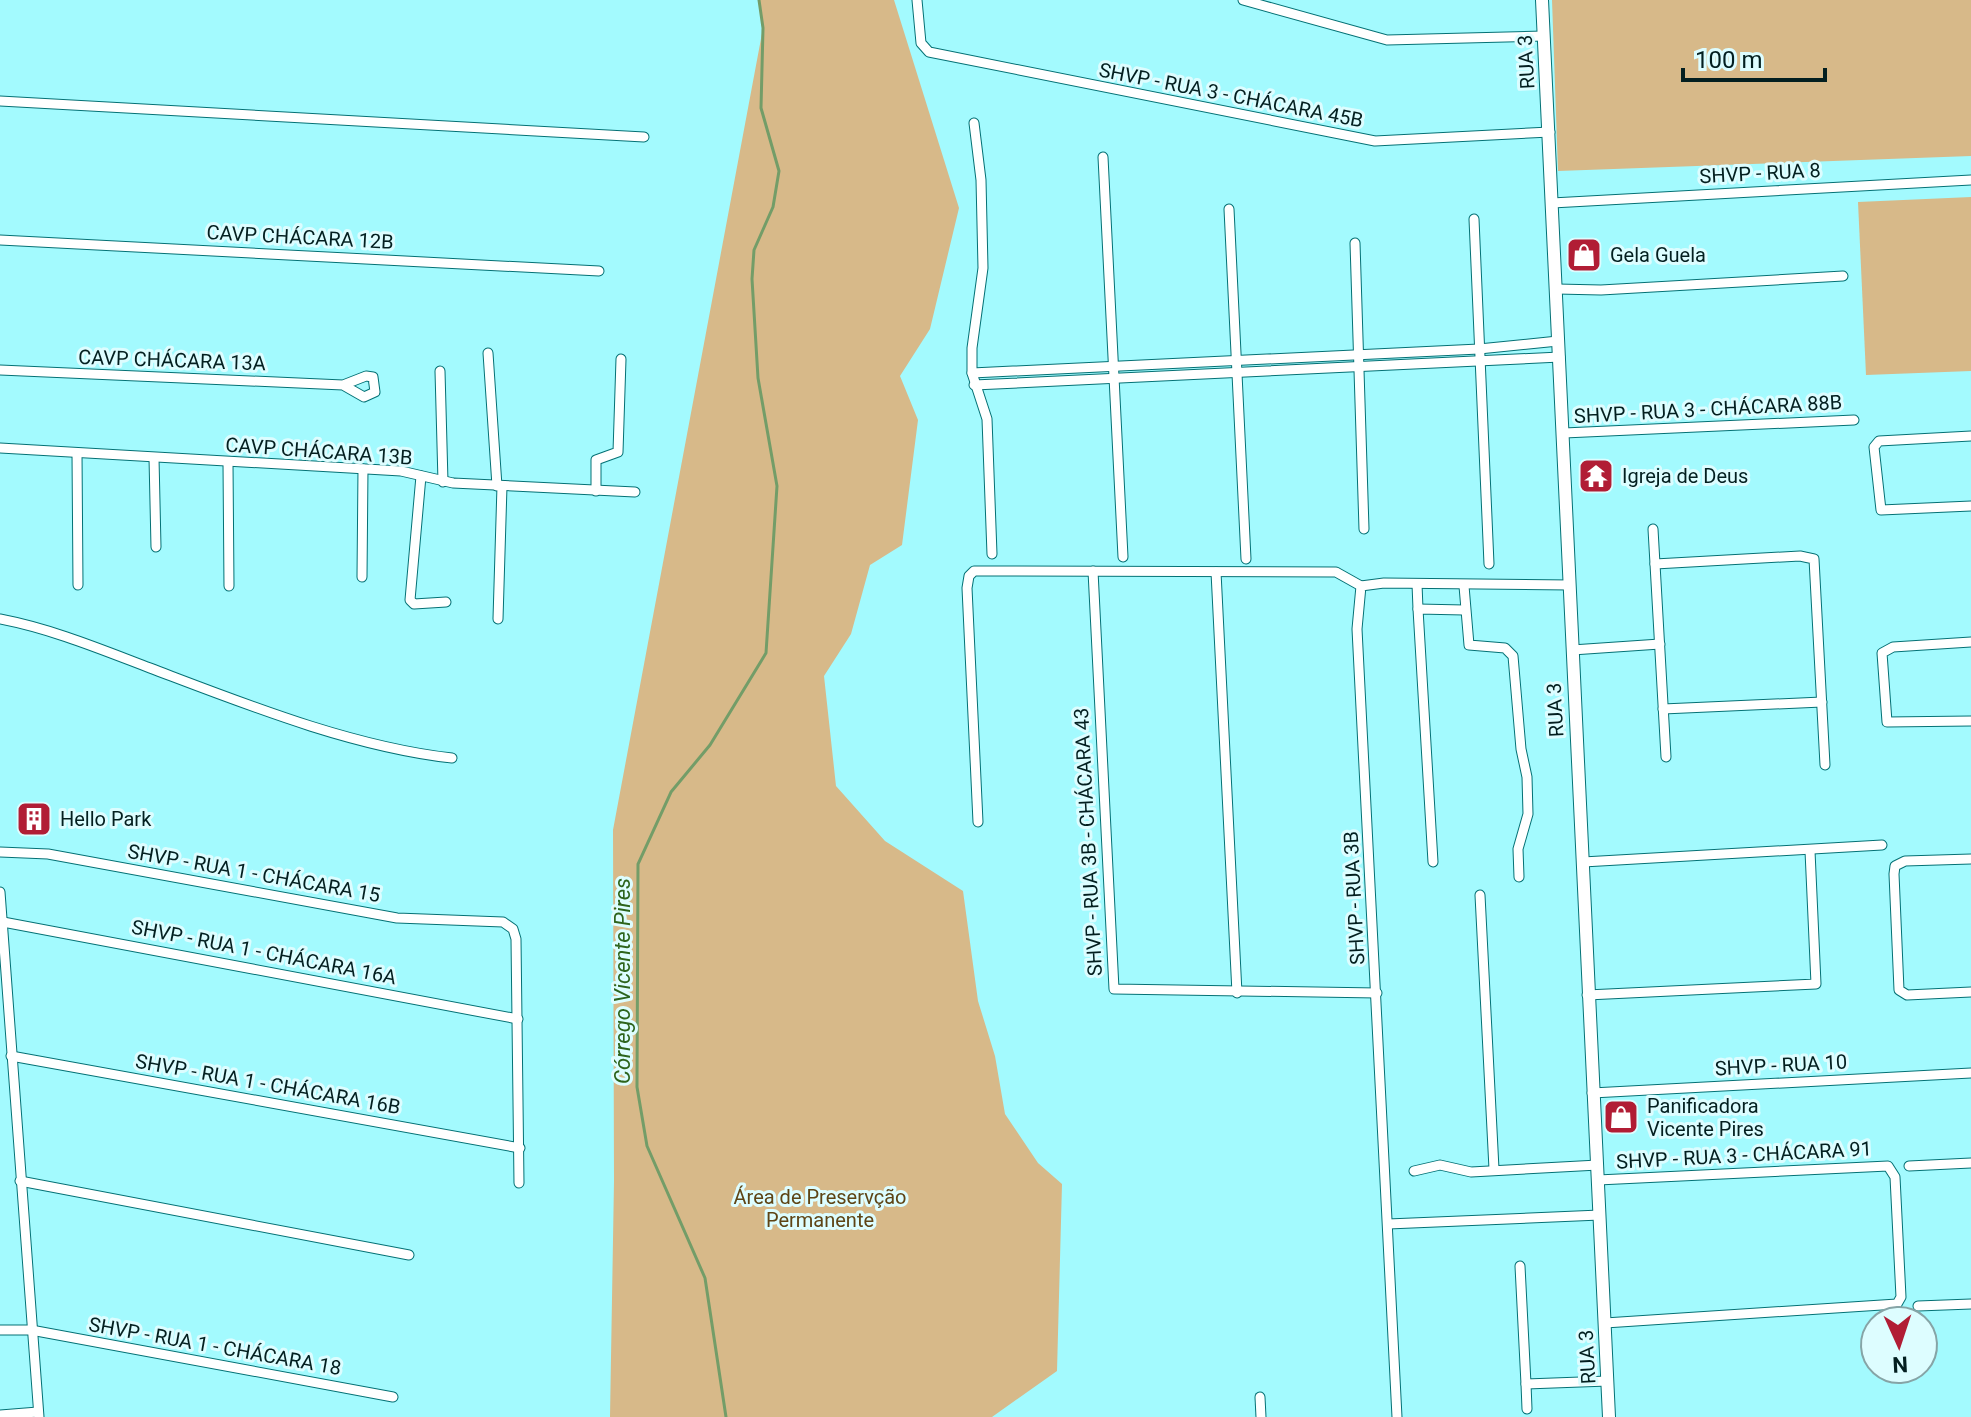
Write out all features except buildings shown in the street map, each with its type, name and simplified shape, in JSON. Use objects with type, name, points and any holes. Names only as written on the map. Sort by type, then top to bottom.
[{"type":"main road","name":"RUA 3","points":[[1542,0],[1609,1417]]},
{"type":"street","name":"SHVP - RUA 3 - CHÁCARA 45B","points":[[917,0],[920,35],[923,48],[929,52],[1383,142],[1550,132]]},
{"type":"street","points":[[1243,0],[1387,40],[1544,36]]},
{"type":"street","points":[[0,101],[644,137]]},
{"type":"street","points":[[974,123],[981,180],[983,268],[972,348],[972,373],[987,419],[992,554]]},
{"type":"street","points":[[1103,157],[1123,557]]},
{"type":"street","name":"SHVP - RUA 8","points":[[1552,203],[1971,180]]},
{"type":"street","points":[[1229,209],[1246,559]]},
{"type":"street","points":[[1474,219],[1489,564]]},
{"type":"street","name":"CAVP CHÁCARA 12B","points":[[0,240],[599,271]]},
{"type":"street","points":[[1355,243],[1364,529]]},
{"type":"street","points":[[1557,289],[1601,290],[1843,276]]},
{"type":"street","points":[[974,385],[1235,360],[1479,349],[1558,341]]},
{"type":"street","points":[[1512,345],[1512,359]]},
{"type":"street","points":[[488,353],[499,486],[498,619]]},
{"type":"street","points":[[972,373],[1235,371],[1560,357]]},
{"type":"street","points":[[596,491],[596,460],[618,452],[621,359]]},
{"type":"street","name":"CAVP CHÁCARA 13A","points":[[0,370],[343,385]]},
{"type":"street","points":[[440,371],[443,482]]},
{"type":"street","name":"SHVP - RUA 3 - CHÁCARA 88B","points":[[1564,433],[1854,420]]},
{"type":"street","points":[[1971,436],[1879,441],[1874,447],[1881,510],[1971,506]]},
{"type":"street","name":"CAVP CHÁCARA 13B","points":[[0,448],[363,469],[443,482],[635,492]]},
{"type":"street","points":[[77,453],[78,585]]},
{"type":"street","points":[[154,458],[156,547]]},
{"type":"street","points":[[228,463],[229,586]]},
{"type":"street","points":[[362,577],[363,469]]},
{"type":"street","points":[[421,476],[410,600],[414,604],[446,602]]},
{"type":"street","points":[[1653,529],[1666,757]]},
{"type":"street","points":[[1655,564],[1800,556],[1814,559],[1825,765]]},
{"type":"street","points":[[978,822],[969,576],[980,570],[1336,572],[1361,586],[1570,585]]},
{"type":"street","name":"SHVP - RUA 3B - CHÁCARA 43","points":[[1093,571],[1111,983],[1118,991],[1377,993]]},
{"type":"street","points":[[1216,572],[1237,993]]},
{"type":"street","points":[[1417,584],[1433,862]]},
{"type":"street","name":"SHVP - RUA 3B","points":[[1361,586],[1357,629],[1397,1417]]},
{"type":"street","points":[[1464,586],[1464,610],[1471,647],[1505,648],[1513,656],[1521,749],[1527,777],[1528,814],[1518,849],[1519,877]]},
{"type":"street","points":[[1418,609],[1464,610]]},
{"type":"street","points":[[0,619],[70,637],[252,705],[384,747],[452,758]]},
{"type":"street","points":[[1971,642],[1893,647],[1882,653],[1887,722],[1971,721]]},
{"type":"street","points":[[1572,650],[1660,644]]},
{"type":"street","points":[[1663,709],[1822,702]]},
{"type":"street","points":[[1583,862],[1882,845]]},
{"type":"street","points":[[1587,995],[1816,984],[1810,851]]},
{"type":"street","name":"SHVP - RUA 1 - CHÁCARA 15","points":[[0,852],[48,854],[397,918],[503,922],[513,929],[516,939],[518,1019]]},
{"type":"street","points":[[1971,859],[1905,861],[1895,866],[1894,874],[1899,990],[1907,995],[1971,992]]},
{"type":"street","points":[[0,892],[38,1415],[0,1415]]},
{"type":"street","points":[[1480,895],[1494,1169]]},
{"type":"street","name":"SHVP - RUA 1 - CHÁCARA 16A","points":[[3,922],[518,1019]]},
{"type":"street","points":[[518,1019],[519,1183]]},
{"type":"street","name":"SHVP - RUA 1 - CHÁCARA 16B","points":[[11,1056],[520,1148]]},
{"type":"street","name":"SHVP - RUA 10","points":[[1592,1093],[1971,1073]]},
{"type":"street","points":[[1909,1166],[1971,1163]]},
{"type":"street","points":[[1414,1171],[1440,1165],[1459,1172],[1598,1165]]},
{"type":"street","name":"SHVP - RUA 3 - CHÁCARA 91","points":[[1598,1180],[1888,1166],[1895,1177],[1901,1297],[1897,1304],[1605,1323]]},
{"type":"street","points":[[20,1181],[409,1255]]},
{"type":"street","points":[[1388,1224],[1600,1215]]},
{"type":"street","points":[[1520,1266],[1527,1409]]},
{"type":"street","points":[[1939,1305],[1971,1304]]},
{"type":"street","name":"SHVP - RUA 1 - CHÁCARA 18","points":[[0,1330],[31,1330],[393,1397]]},
{"type":"street","points":[[1526,1384],[1608,1381]]},
{"type":"street","points":[[1260,1397],[1261,1417]]},
{"type":"green space","name":"Área de Preservção Permanente","points":[[759,0],[894,0],[959,208],[930,329],[900,376],[918,420],[902,545],[870,565],[851,634],[824,676],[836,786],[885,841],[963,891],[978,1001],[995,1056],[1005,1114],[1038,1163],[1062,1184],[1057,1371],[992,1417],[610,1417],[614,1181],[613,830],[763,28]]},
{"type":"green space","points":[[1552,0],[1971,0],[1971,156],[1558,171]]},
{"type":"green space","points":[[1971,197],[1971,371],[1866,375],[1858,202]]},
{"type":"waterway","name":"Córrego Vicente Pires","points":[[726,1417],[705,1278],[647,1146],[637,1087],[638,864],[671,792],[710,745],[766,653],[777,486],[758,378],[752,279],[754,250],[773,207],[779,171],[761,108],[763,28],[759,0]]},
{"type":"place","name":"Gela Guela","points":[[1584,255]]},
{"type":"place","name":"Igreja de Deus","points":[[1596,476]]},
{"type":"place","name":"Hello Park","points":[[34,819]]},
{"type":"place","name":"Panificadora Vicente Pires","points":[[1621,1117]]}]
